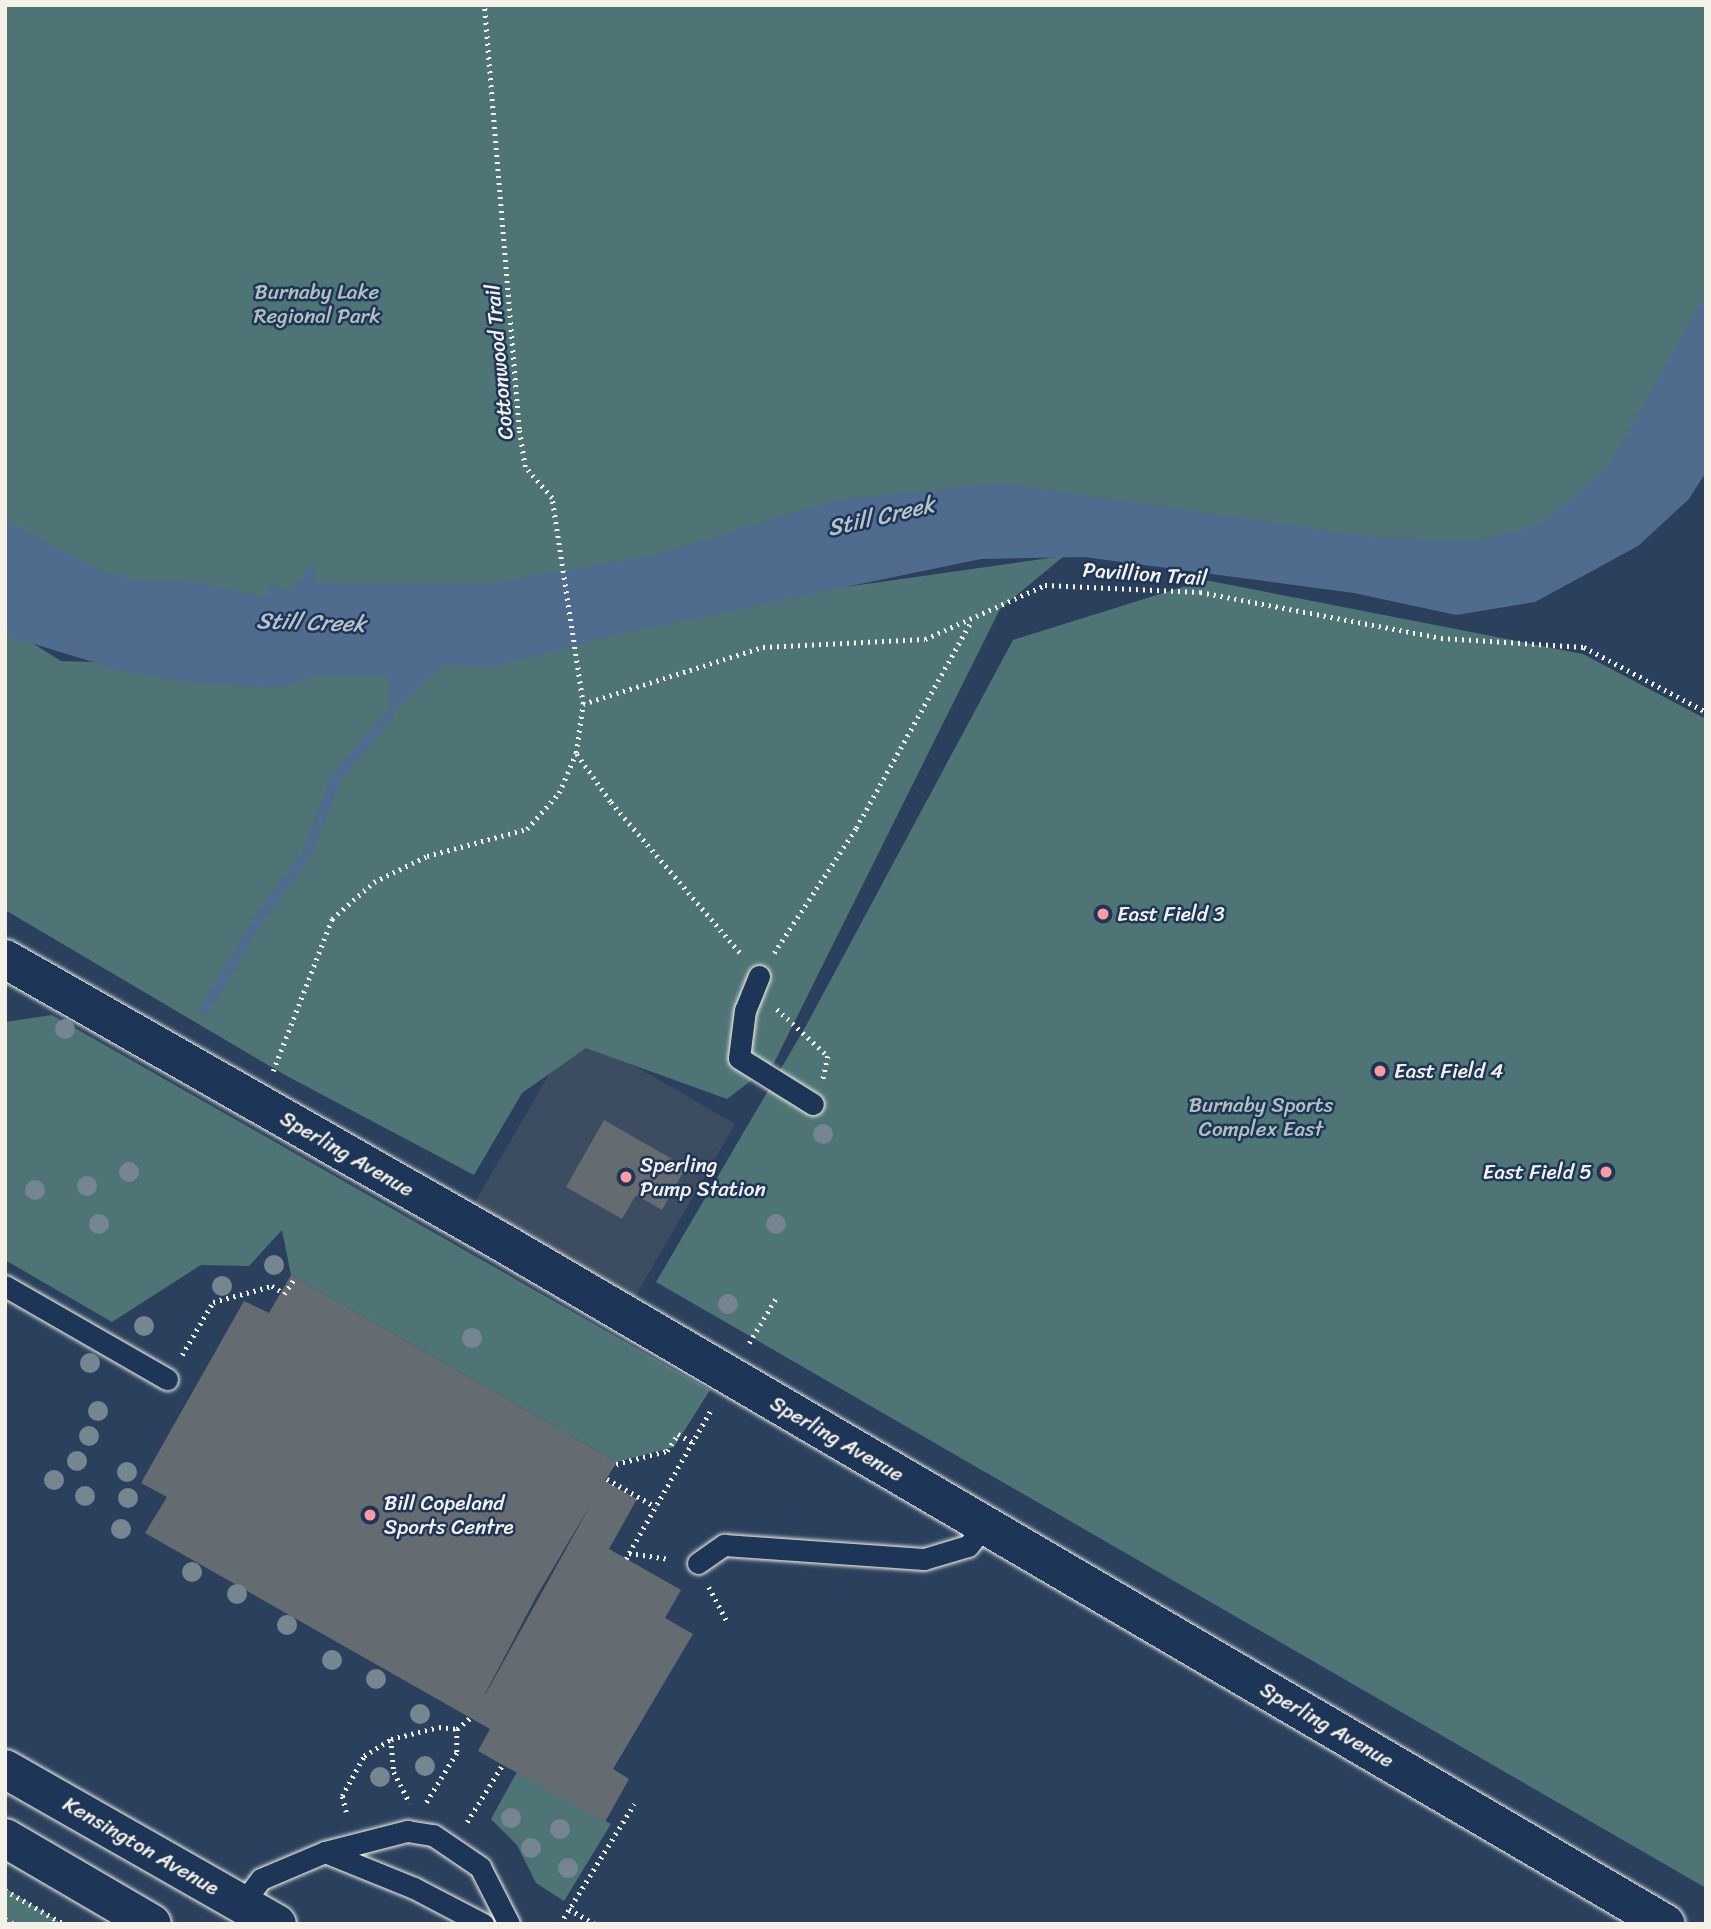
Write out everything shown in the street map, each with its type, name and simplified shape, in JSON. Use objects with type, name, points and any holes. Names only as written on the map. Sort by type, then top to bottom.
[{"type":"street","name":"Sperling Avenue","points":[[5,959],[985,1525],[1666,1924]]},
{"type":"street","points":[[5,991],[62,991]]},
{"type":"street","name":"Kensington Avenue","points":[[5,1769],[277,1924]]},
{"type":"street","points":[[5,1838],[152,1924]]},
{"type":"lane","points":[[759,976],[745,1010],[739,1058],[816,1099]]},
{"type":"lane","points":[[5,1286],[167,1379]]},
{"type":"lane","points":[[698,1563],[724,1545],[924,1559],[968,1546],[985,1525]]},
{"type":"lane","points":[[242,1904],[261,1879],[325,1852],[407,1831],[433,1835],[480,1867],[509,1924]]},
{"type":"lane","points":[[325,1852],[414,1888],[483,1924]]},
{"type":"path","name":"Cottonwood Trail","points":[[255,1102],[279,1061],[300,992],[332,919],[374,882],[427,856],[527,829],[559,793],[576,753],[583,704],[552,498],[525,467],[519,429],[484,5]]},
{"type":"path","name":"Pavillion Trail","points":[[583,704],[763,647],[925,639],[1045,585],[1200,592],[1441,638],[1584,647],[1706,712]]},
{"type":"path","points":[[759,976],[862,818],[972,620]]},
{"type":"path","points":[[576,753],[611,802],[759,976],[780,1014],[828,1056],[816,1099]]},
{"type":"path","points":[[167,1379],[213,1302],[272,1286],[283,1293],[293,1279]]},
{"type":"path","points":[[749,1343],[776,1298]]},
{"type":"path","points":[[626,1559],[706,1419]]},
{"type":"path","points":[[616,1464],[667,1451],[678,1434],[692,1442]]},
{"type":"path","points":[[607,1479],[656,1507]]},
{"type":"path","points":[[629,1553],[698,1563],[728,1623]]},
{"type":"path","points":[[346,1812],[342,1796],[364,1756],[391,1739],[439,1727],[457,1729],[470,1718]]},
{"type":"path","points":[[425,1805],[457,1753],[457,1729]]},
{"type":"path","points":[[391,1739],[394,1772],[412,1807]]},
{"type":"path","points":[[467,1822],[503,1764]]},
{"type":"path","points":[[560,1924],[634,1804]]},
{"type":"path","points":[[5,1890],[64,1924]]},
{"type":"path","points":[[569,1909],[595,1924]]},
{"type":"path","points":[[5,1919],[14,1924]]},
{"type":"shaded area","points":[[574,1031],[735,1124],[635,1297],[474,1204]]},
{"type":"green space","name":"Burnaby Lake Regional Park","points":[[5,5],[1706,5],[1706,343],[1618,470],[1530,544],[1337,544],[977,499],[587,583],[164,617],[5,534]]},
{"type":"green space","points":[[1064,556],[1000,609],[774,1063],[727,1099],[586,1048],[522,1093],[474,1175],[285,1075],[5,910],[5,626],[61,661],[340,670],[753,600]]},
{"type":"green space","name":"Burnaby Sports Complex East","points":[[1205,580],[1583,654],[1706,719],[1706,1888],[656,1282],[807,1024],[1013,640]]},
{"type":"green space","points":[[52,1015],[710,1390],[674,1447],[617,1462],[291,1275],[282,1230],[249,1266],[201,1265],[112,1322],[5,1260],[5,1022]]},
{"type":"green space","points":[[517,1772],[611,1824],[564,1901],[536,1883],[517,1845],[491,1819]]},
{"type":"green space","points":[[5,1888],[63,1924],[5,1924]]},
{"type":"water","name":"Still Creek","points":[[1706,294],[1706,472],[1689,499],[1638,546],[1535,602],[1456,615],[1354,593],[1084,557],[981,559],[618,634],[497,666],[444,665],[389,716],[389,675],[319,676],[275,688],[187,682],[122,671],[5,635],[5,519],[96,569],[136,581],[197,582],[266,597],[268,584],[291,592],[313,563],[317,583],[488,584],[655,555],[836,500],[1003,483],[1370,537],[1474,541],[1540,525],[1608,467]]},
{"type":"building","name":"Sperling Pump Station","points":[[604,1120],[686,1167],[662,1210],[636,1195],[622,1219],[566,1187]]},
{"type":"building","name":"Bill Copeland Sports Centre","points":[[291,1275],[617,1462],[605,1481],[637,1499],[609,1549],[681,1590],[665,1618],[693,1634],[613,1769],[629,1779],[605,1822],[478,1751],[490,1729],[145,1533],[167,1497],[141,1483],[244,1301],[269,1313]],"holes":[[[591,1504],[485,1695],[536,1597]]]},
{"type":"waterway","points":[[205,1010],[260,917],[307,854],[335,779],[389,716]]},
{"type":"place","name":"East Field 3","points":[[1103,914]]},
{"type":"place","name":"East Field 4","points":[[1380,1071]]},
{"type":"place","name":"East Field 5","points":[[1606,1172]]},
{"type":"place","name":"Sperling Pump Station","points":[[626,1177]]},
{"type":"place","name":"Bill Copeland Sports Centre","points":[[370,1515]]}]
